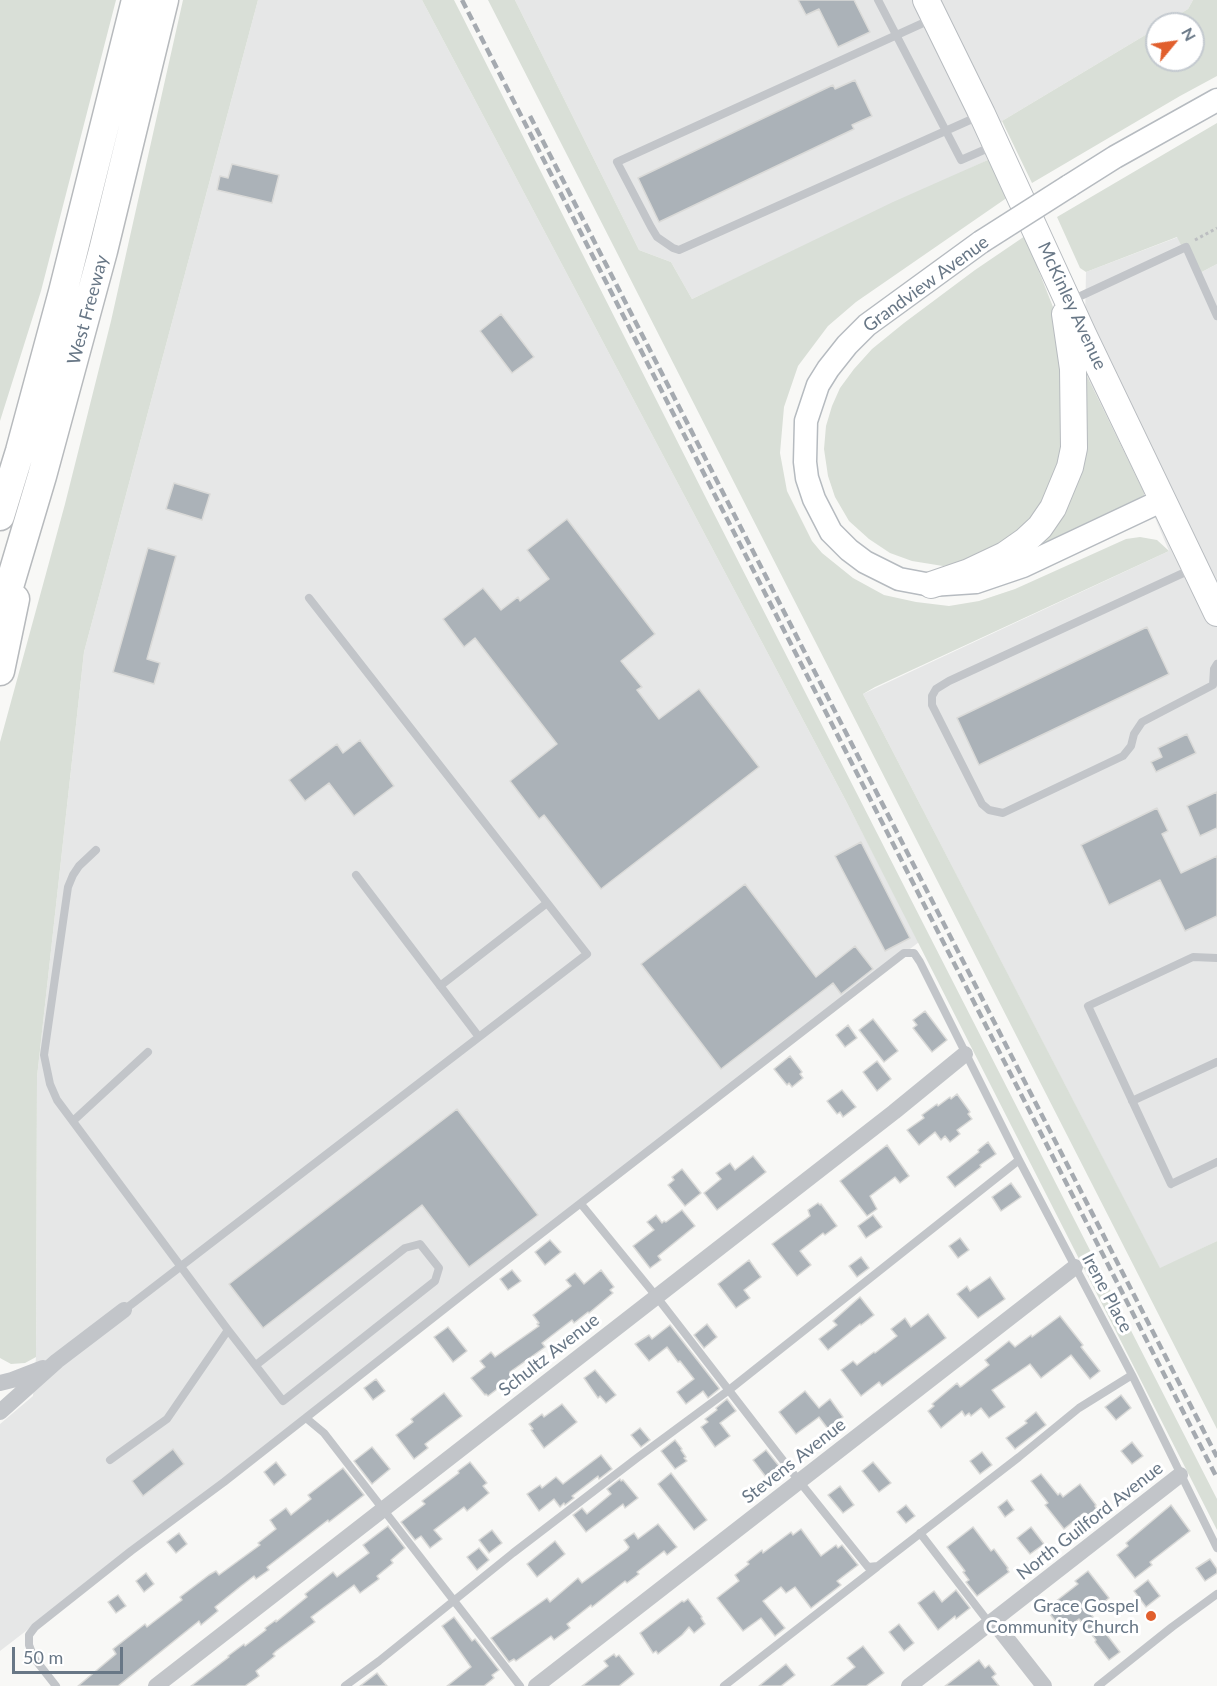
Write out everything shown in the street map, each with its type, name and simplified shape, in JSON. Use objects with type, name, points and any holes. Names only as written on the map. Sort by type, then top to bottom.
[{"type":"highway","name":"West Freeway","points":[[0,516],[66,281],[136,0]]},
{"type":"highway","name":"West Freeway","points":[[0,617],[42,476],[103,251],[164,0]]},
{"type":"highway","points":[[0,465],[7,447],[33,402]]},
{"type":"highway","points":[[0,671],[42,476]]},
{"type":"main road","name":"McKinley Avenue","points":[[930,9],[982,114],[1217,613]]},
{"type":"main road","name":"Grandview Avenue","points":[[1163,500],[1048,555],[1000,575],[976,582],[931,585],[899,579],[865,562],[831,532],[814,499],[807,478],[806,421],[818,385],[828,369],[867,325],[981,242],[1115,157],[1217,100]]},
{"type":"main road","points":[[931,585],[969,572],[1005,555],[1025,542],[1040,527],[1053,508],[1070,467],[1074,448],[1073,369],[1065,293]]},
{"type":"street","name":"Schultz Avenue","points":[[156,1686],[894,1112],[965,1054]]},
{"type":"street","name":"Stevens Avenue","points":[[536,1686],[1076,1267]]},
{"type":"street","points":[[0,1412],[57,1361],[124,1310]]},
{"type":"street","points":[[0,1383],[32,1373],[57,1361]]},
{"type":"street","name":"North Guilford Avenue","points":[[909,1686],[1180,1475]]},
{"type":"street","points":[[992,1622],[1044,1686]]},
{"type":"lane","points":[[878,0],[961,160],[996,144]]},
{"type":"lane","points":[[930,9],[896,36],[617,162],[657,237],[679,250],[982,114]]},
{"type":"lane","points":[[1065,293],[1186,247],[1217,316]]},
{"type":"lane","points":[[1195,568],[949,681],[936,689],[932,696],[932,705],[982,804],[989,810],[1003,813],[1123,756],[1131,746],[1134,734],[1142,722],[1214,685],[1213,672],[1217,664]]},
{"type":"lane","points":[[124,1310],[587,954],[309,598]]},
{"type":"lane","points":[[96,850],[73,875],[68,887],[44,1054],[50,1084],[57,1100],[283,1401],[435,1281],[440,1268],[420,1244],[405,1248],[256,1365]]},
{"type":"lane","points":[[356,875],[479,1037]]},
{"type":"lane","points":[[440,986],[547,903]]},
{"type":"lane","name":"Irene Place","points":[[581,1204],[904,953],[914,953],[1132,1375],[1217,1548]]},
{"type":"lane","points":[[1217,958],[1193,957],[1088,1006],[1171,1184],[1217,1162]]},
{"type":"lane","points":[[73,1120],[148,1052]]},
{"type":"lane","points":[[1132,1101],[1217,1062]]},
{"type":"lane","points":[[345,1686],[513,1553],[729,1390],[1019,1160]]},
{"type":"lane","points":[[56,1686],[34,1658],[29,1645],[29,1635],[35,1627],[581,1204],[868,1567],[878,1566]]},
{"type":"lane","points":[[110,1460],[167,1419],[228,1330]]},
{"type":"lane","points":[[724,1686],[1079,1408],[1132,1375]]},
{"type":"lane","points":[[306,1418],[324,1433],[520,1686]]},
{"type":"lane","points":[[920,1533],[992,1622]]},
{"type":"lane","points":[[1098,1686],[1217,1594]]},
{"type":"path","points":[[1186,247],[1203,234],[1217,228]]},
{"type":"shaded area","points":[[0,0],[116,0],[41,291],[0,421]]},
{"type":"shaded area","points":[[183,0],[258,0],[84,652],[37,1077],[36,1357],[25,1363],[11,1364],[0,1358],[0,742],[65,504],[111,321]]},
{"type":"shaded area","points":[[258,0],[422,0],[919,942],[0,1651],[0,1424],[33,1396],[36,1357],[37,1077],[84,652]]},
{"type":"shaded area","points":[[422,0],[454,0],[1217,1499],[1217,1530],[846,801]]},
{"type":"shaded area","points":[[488,0],[515,0],[639,250],[671,262],[692,299],[893,202],[990,159],[1008,197],[856,302],[828,326],[798,366],[784,407],[780,453],[787,491],[812,541],[822,553],[853,578],[884,595],[949,606],[979,601],[1015,589],[1126,539],[1140,537],[1157,540],[1169,551],[863,694],[1160,1268],[1217,1241],[1217,1429]]},
{"type":"shaded area","points":[[515,0],[1193,0],[1188,9],[1183,12],[1145,12],[1145,35],[1002,121],[990,159],[692,299],[671,262],[639,250]]},
{"type":"shaded area","points":[[1193,0],[1217,0],[1217,76],[1032,183],[1002,121],[1145,35],[1145,72],[1205,72],[1205,12],[1183,12],[1188,9]]},
{"type":"shaded area","points":[[1217,123],[1217,264],[1196,275],[1177,237],[1086,272],[1080,268],[1057,217]]},
{"type":"shaded area","points":[[1025,236],[1053,307],[1062,341],[1064,468],[1037,523],[968,564],[943,566],[912,561],[890,553],[869,539],[849,521],[835,497],[828,476],[824,449],[826,426],[832,406],[840,388],[872,349],[975,270]]},
{"type":"shaded area","points":[[1178,237],[1196,275],[1217,264],[1217,1241],[1160,1269],[863,694],[1169,551],[1144,492],[1084,370],[1086,272]]},
{"type":"shaded area","points":[[1084,370],[1144,492],[1144,500],[1045,547],[1040,534]]},
{"type":"building","points":[[798,0],[854,0],[870,32],[838,47],[819,9],[806,15]]},
{"type":"building","points":[[855,80],[872,116],[852,125],[854,129],[659,222],[638,178],[833,85],[835,89]]},
{"type":"building","points":[[232,164],[279,175],[272,203],[217,190],[220,176],[228,178]]},
{"type":"building","points":[[501,314],[534,357],[512,373],[480,331]]},
{"type":"building","points":[[174,483],[210,494],[202,520],[166,509]]},
{"type":"building","points":[[567,519],[655,634],[621,661],[642,687],[637,690],[659,719],[699,689],[759,767],[601,889],[544,815],[539,819],[510,781],[557,744],[475,638],[464,647],[443,619],[483,588],[501,610],[518,597],[520,601],[549,579],[527,550]]},
{"type":"building","points":[[148,548],[176,556],[147,659],[160,663],[154,684],[113,672]]},
{"type":"building","points":[[1147,627],[1169,674],[979,765],[957,718]]},
{"type":"building","points":[[1187,734],[1196,753],[1156,772],[1151,762],[1162,757],[1158,748]]},
{"type":"building","points":[[360,740],[394,786],[354,816],[329,783],[305,801],[289,780],[337,744],[343,753]]},
{"type":"building","points":[[1217,792],[1217,828],[1200,836],[1187,806]]},
{"type":"building","points":[[1157,808],[1168,831],[1162,834],[1181,873],[1217,856],[1217,916],[1185,931],[1160,880],[1109,905],[1081,845]]},
{"type":"building","points":[[861,842],[910,938],[885,951],[835,856]]},
{"type":"building","points":[[745,884],[816,977],[855,946],[873,969],[841,994],[833,983],[721,1069],[641,964]]},
{"type":"building","points":[[925,1011],[947,1040],[932,1052],[913,1028],[917,1025],[913,1020]]},
{"type":"building","points":[[873,1019],[898,1051],[884,1062],[859,1030]]},
{"type":"building","points":[[848,1025],[857,1038],[845,1047],[836,1035]]},
{"type":"building","points":[[790,1056],[802,1072],[800,1074],[803,1078],[792,1087],[789,1083],[787,1085],[774,1069]]},
{"type":"building","points":[[877,1061],[891,1079],[877,1091],[863,1072]]},
{"type":"building","points":[[842,1090],[856,1107],[843,1117],[840,1112],[837,1114],[827,1101]]},
{"type":"building","points":[[957,1094],[970,1112],[968,1114],[972,1119],[957,1130],[960,1134],[950,1142],[945,1136],[941,1140],[935,1132],[919,1145],[907,1130],[924,1118],[922,1115],[937,1104],[938,1106]]},
{"type":"building","points":[[457,1109],[538,1215],[469,1267],[422,1205],[263,1328],[229,1284]]},
{"type":"building","points":[[988,1142],[996,1154],[955,1187],[947,1177]]},
{"type":"building","points":[[887,1145],[909,1176],[900,1183],[895,1177],[870,1196],[877,1209],[867,1216],[840,1181]]},
{"type":"building","points":[[753,1156],[766,1172],[717,1210],[704,1193],[721,1179],[716,1173],[730,1163],[735,1170]]},
{"type":"building","points":[[682,1169],[701,1193],[685,1206],[668,1185],[674,1180],[672,1177]]},
{"type":"building","points":[[1011,1183],[1021,1197],[1001,1211],[992,1197]]},
{"type":"building","points":[[818,1203],[837,1226],[825,1235],[823,1233],[800,1251],[811,1265],[797,1276],[772,1244],[810,1216],[808,1210]]},
{"type":"building","points":[[682,1210],[695,1226],[658,1256],[661,1260],[650,1268],[633,1246],[654,1230],[647,1222],[656,1215],[662,1223]]},
{"type":"building","points":[[873,1215],[882,1227],[866,1238],[858,1226]]},
{"type":"building","points":[[960,1238],[969,1250],[958,1258],[949,1246]]},
{"type":"building","points":[[550,1240],[561,1252],[545,1265],[535,1252]]},
{"type":"building","points":[[861,1257],[869,1268],[857,1277],[849,1266]]},
{"type":"building","points":[[749,1260],[761,1277],[744,1290],[750,1298],[736,1308],[718,1284]]},
{"type":"building","points":[[512,1270],[521,1281],[508,1290],[500,1279]]},
{"type":"building","points":[[601,1270],[614,1287],[610,1290],[613,1293],[589,1313],[574,1323],[572,1320],[542,1343],[545,1347],[510,1372],[513,1377],[488,1396],[485,1395],[471,1378],[485,1367],[480,1361],[491,1352],[495,1357],[539,1326],[533,1315],[571,1286],[566,1280],[575,1273],[584,1284]]},
{"type":"building","points":[[990,1277],[1005,1299],[978,1318],[957,1294],[967,1286],[970,1291]]},
{"type":"building","points":[[860,1297],[874,1315],[828,1350],[819,1339],[837,1325],[833,1321]]},
{"type":"building","points":[[928,1314],[946,1338],[882,1386],[879,1382],[861,1396],[841,1370],[853,1361],[857,1365],[897,1336],[891,1329],[905,1318],[911,1327]]},
{"type":"building","points":[[1060,1316],[1100,1371],[1090,1379],[1071,1355],[1041,1378],[1030,1364],[992,1390],[1005,1407],[989,1418],[981,1408],[971,1416],[969,1413],[965,1416],[962,1411],[941,1428],[928,1411],[934,1406],[932,1404],[957,1383],[960,1387],[962,1386],[989,1365],[985,1360],[1009,1341],[1015,1347]]},
{"type":"building","points":[[707,1324],[717,1337],[704,1348],[694,1335]]},
{"type":"building","points":[[670,1325],[719,1388],[708,1398],[703,1391],[686,1404],[677,1392],[694,1379],[680,1361],[678,1362],[667,1347],[649,1361],[635,1344],[649,1335],[652,1339]]},
{"type":"building","points":[[448,1327],[467,1351],[453,1362],[434,1337]]},
{"type":"building","points":[[595,1370],[616,1395],[606,1403],[600,1396],[598,1398],[584,1378]]},
{"type":"building","points":[[376,1379],[385,1391],[373,1400],[364,1388]]},
{"type":"building","points":[[805,1391],[819,1408],[830,1399],[843,1417],[828,1429],[819,1417],[796,1434],[779,1412]]},
{"type":"building","points":[[444,1393],[462,1416],[425,1444],[428,1448],[414,1459],[396,1435],[413,1422],[411,1419]]},
{"type":"building","points":[[1121,1395],[1131,1408],[1116,1420],[1105,1407]]},
{"type":"building","points":[[727,1399],[736,1411],[720,1423],[730,1436],[715,1447],[701,1427],[708,1422],[705,1419]]},
{"type":"building","points":[[562,1404],[577,1422],[544,1448],[529,1424],[542,1414],[544,1417]]},
{"type":"building","points":[[1036,1412],[1046,1425],[1015,1449],[1006,1438],[1027,1423],[1025,1421]]},
{"type":"building","points":[[640,1428],[650,1440],[641,1447],[631,1435]]},
{"type":"building","points":[[675,1440],[687,1461],[675,1469],[661,1451]]},
{"type":"building","points":[[1132,1442],[1143,1456],[1132,1464],[1121,1451]]},
{"type":"building","points":[[372,1447],[390,1469],[372,1484],[354,1461]]},
{"type":"building","points":[[173,1449],[184,1464],[143,1496],[132,1481]]},
{"type":"building","points":[[766,1450],[779,1466],[766,1477],[753,1460]]},
{"type":"building","points":[[982,1452],[992,1465],[980,1474],[970,1461]]},
{"type":"building","points":[[601,1455],[612,1469],[599,1479],[598,1476],[572,1496],[574,1498],[565,1505],[564,1503],[560,1507],[554,1499],[539,1511],[527,1494],[540,1485],[542,1488],[556,1477],[563,1484]]},
{"type":"building","points":[[276,1462],[286,1475],[274,1485],[264,1472]]},
{"type":"building","points":[[470,1462],[487,1483],[483,1486],[489,1493],[467,1511],[464,1507],[434,1530],[442,1539],[430,1548],[421,1536],[415,1540],[401,1522],[425,1504],[422,1501]]},
{"type":"building","points":[[873,1462],[891,1483],[879,1492],[862,1471]]},
{"type":"building","points":[[343,1468],[364,1495],[267,1567],[269,1570],[256,1579],[254,1576],[241,1586],[215,1607],[218,1611],[201,1625],[199,1621],[118,1686],[78,1686],[116,1654],[113,1649],[145,1624],[147,1627],[182,1600],[180,1597],[209,1575],[216,1571],[219,1575],[260,1545],[258,1543],[276,1529],[270,1520],[286,1508],[291,1515],[311,1499],[308,1495]]},
{"type":"building","points":[[671,1473],[707,1520],[694,1530],[658,1484]]},
{"type":"building","points":[[1041,1474],[1058,1495],[1060,1493],[1063,1497],[1080,1484],[1097,1509],[1087,1517],[1084,1513],[1064,1529],[1045,1505],[1048,1503],[1031,1481]]},
{"type":"building","points":[[620,1479],[638,1498],[625,1508],[623,1504],[586,1532],[573,1515],[582,1508],[587,1514],[611,1494],[607,1489]]},
{"type":"building","points":[[840,1486],[854,1505],[843,1513],[828,1495]]},
{"type":"building","points":[[1007,1500],[1014,1510],[1005,1517],[998,1507]]},
{"type":"building","points":[[906,1505],[915,1516],[906,1523],[897,1512]]},
{"type":"building","points":[[1171,1505],[1190,1531],[1150,1562],[1152,1565],[1135,1578],[1117,1555],[1128,1546],[1126,1543]]},
{"type":"building","points":[[658,1524],[677,1547],[667,1555],[664,1551],[627,1583],[625,1581],[592,1607],[591,1605],[567,1624],[570,1628],[554,1640],[551,1636],[516,1661],[514,1659],[509,1662],[491,1638],[547,1598],[550,1602],[578,1578],[582,1583],[627,1550],[629,1547],[624,1540],[634,1533],[638,1539]]},
{"type":"building","points":[[388,1526],[405,1548],[391,1560],[393,1563],[377,1576],[379,1579],[360,1593],[354,1585],[311,1617],[315,1622],[276,1651],[273,1654],[275,1656],[256,1671],[259,1676],[245,1686],[191,1686],[276,1620],[276,1622],[307,1597],[305,1594],[333,1572],[337,1577],[369,1553],[363,1545]]},
{"type":"building","points":[[973,1527],[991,1551],[994,1549],[1009,1572],[977,1596],[966,1582],[969,1580],[963,1572],[965,1571],[947,1547]]},
{"type":"building","points":[[1031,1527],[1044,1544],[1030,1554],[1017,1538]]},
{"type":"building","points":[[801,1529],[821,1556],[836,1545],[838,1548],[842,1545],[858,1565],[837,1581],[841,1585],[811,1608],[795,1587],[786,1593],[781,1587],[763,1601],[785,1628],[775,1636],[761,1618],[743,1631],[717,1598],[739,1581],[735,1575],[749,1564],[747,1562],[791,1532],[793,1535]]},
{"type":"building","points":[[492,1530],[502,1543],[489,1553],[479,1540]]},
{"type":"building","points":[[179,1533],[187,1544],[176,1553],[167,1542]]},
{"type":"building","points":[[555,1541],[565,1554],[537,1577],[527,1564]]},
{"type":"building","points":[[479,1548],[489,1560],[477,1570],[467,1557]]},
{"type":"building","points":[[1210,1559],[1217,1573],[1205,1581],[1196,1568]]},
{"type":"building","points":[[1088,1571],[1109,1598],[1090,1613],[1120,1652],[1109,1660],[1079,1619],[1063,1631],[1046,1609],[1078,1584],[1075,1581]]},
{"type":"building","points":[[146,1573],[154,1584],[144,1592],[136,1581]]},
{"type":"building","points":[[1148,1580],[1160,1596],[1146,1607],[1134,1591]]},
{"type":"building","points":[[956,1590],[970,1608],[956,1619],[955,1616],[938,1630],[918,1603],[934,1591],[942,1602]]},
{"type":"building","points":[[118,1595],[126,1606],[116,1613],[108,1602]]},
{"type":"building","points":[[688,1599],[705,1624],[694,1633],[689,1627],[658,1654],[656,1651],[653,1653],[640,1633],[682,1601]]},
{"type":"building","points":[[454,1617],[472,1641],[475,1639],[499,1670],[492,1675],[494,1678],[484,1686],[447,1686],[471,1667],[442,1626]]},
{"type":"building","points":[[899,1624],[914,1643],[904,1651],[889,1632]]},
{"type":"building","points":[[863,1646],[884,1673],[866,1686],[831,1686],[855,1667],[847,1658]]},
{"type":"building","points":[[614,1654],[616,1657],[619,1655],[634,1674],[619,1686],[582,1686],[608,1666],[604,1661]]},
{"type":"building","points":[[979,1660],[985,1668],[989,1665],[996,1674],[992,1677],[999,1686],[945,1686]]},
{"type":"building","points":[[786,1664],[795,1675],[781,1686],[759,1686]]},
{"type":"building","points":[[377,1673],[387,1686],[360,1686]]},
{"type":"railway","points":[[462,0],[1217,1478]]},
{"type":"railway","points":[[530,116],[1217,1457]]},
{"type":"place","name":"Grace Gospel Community Church","points":[[1151,1616]]}]
